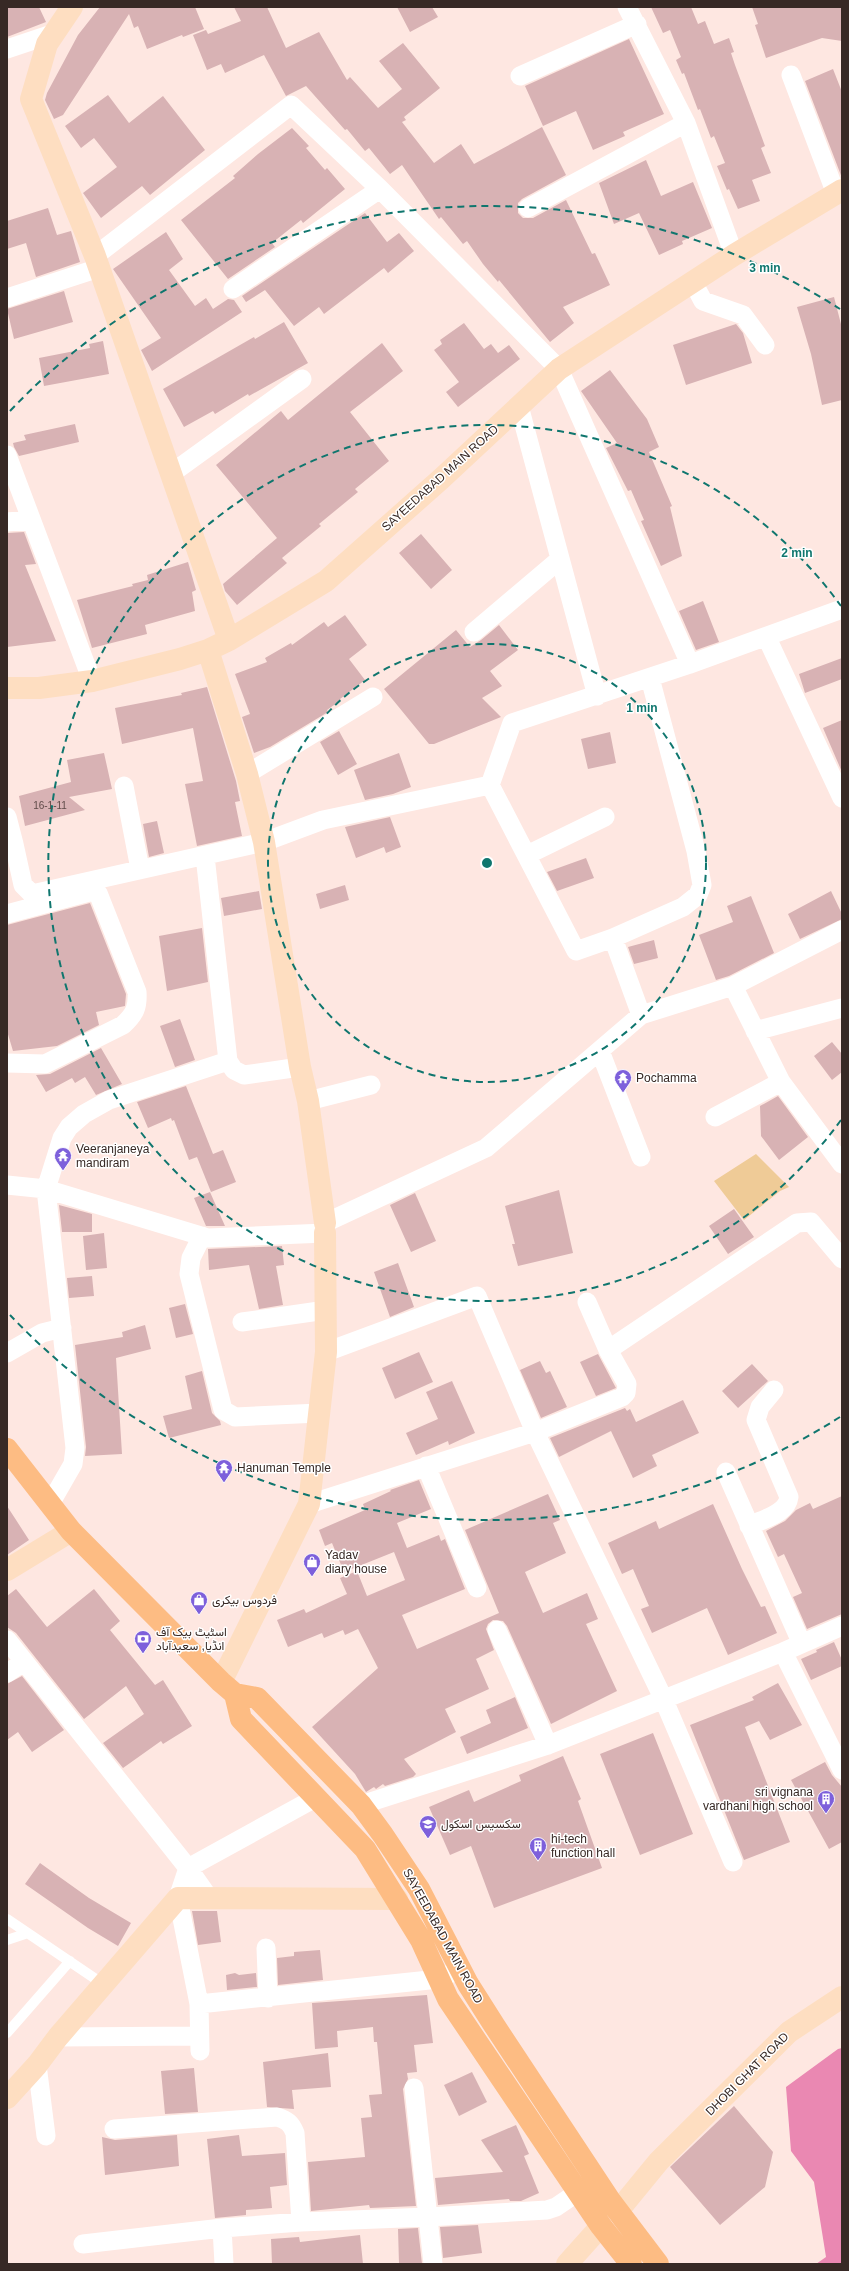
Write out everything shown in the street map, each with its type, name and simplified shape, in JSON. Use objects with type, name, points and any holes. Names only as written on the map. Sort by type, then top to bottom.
[{"type":"main road","points":[[7,1449],[71,1531],[228,1688]]},
{"type":"main road","name":"SAYEEDABAD MAIN ROAD","points":[[228,1688],[241,1719],[365,1849],[421,1940],[448,1999],[601,2226],[631,2264]]},
{"type":"main road","name":"SAYEEDABAD MAIN ROAD","points":[[228,1688],[257,1698],[361,1805],[419,1889],[460,1969],[498,2031],[618,2211],[658,2264]]},
{"type":"main road","points":[[642,2264],[648,2260],[658,2264]]},
{"type":"street","points":[[72,7],[51,38],[31,99],[97,262],[172,473],[229,640]]},
{"type":"street","points":[[627,7],[638,24],[686,123],[734,255]]},
{"type":"street","points":[[520,76],[638,24]]},
{"type":"street","points":[[7,50],[51,38]]},
{"type":"street","points":[[7,62],[51,38]]},
{"type":"street","points":[[791,75],[839,192]]},
{"type":"street","points":[[7,298],[97,262],[291,105],[380,189],[559,369],[690,664]]},
{"type":"street","points":[[528,208],[686,123]]},
{"type":"street","points":[[234,289],[380,189]]},
{"type":"street","name":"SAYEEDABAD MAIN ROAD","points":[[7,688],[39,688],[92,681],[208,650],[229,640],[326,581],[441,479],[559,369],[734,255],[839,192]]},
{"type":"street","points":[[693,282],[702,301],[743,315],[765,345]]},
{"type":"street","points":[[172,473],[302,379]]},
{"type":"street","points":[[519,406],[559,560],[597,696]]},
{"type":"street","points":[[7,455],[92,681]]},
{"type":"street","points":[[7,522],[31,520]]},
{"type":"street","points":[[474,632],[559,560]]},
{"type":"street","points":[[650,678],[696,851],[702,885],[698,895],[683,907],[613,938],[576,951],[490,785],[512,723],[597,696],[767,638],[842,609]]},
{"type":"street","points":[[767,638],[842,798]]},
{"type":"street","points":[[208,650],[247,774],[264,842],[300,1067],[308,1101],[325,1228],[326,1352],[309,1504],[228,1688]]},
{"type":"street","points":[[247,774],[373,697]]},
{"type":"street","points":[[7,914],[33,900],[140,869],[264,842],[323,820],[490,785]]},
{"type":"street","points":[[124,786],[140,869]]},
{"type":"street","points":[[7,817],[10,846],[23,885],[33,900]]},
{"type":"street","points":[[527,855],[605,817]]},
{"type":"street","points":[[204,856],[228,1061],[234,1070],[244,1075],[300,1067]]},
{"type":"street","points":[[7,1063],[46,1064],[123,1025],[132,1017],[138,1007],[137,992],[98,893],[92,891],[33,900]]},
{"type":"street","points":[[7,1185],[46,1189],[208,1238],[325,1228],[486,1148],[642,1015],[733,986],[842,930]]},
{"type":"street","points":[[613,938],[642,1015]]},
{"type":"street","points":[[733,986],[781,1082],[842,1164]]},
{"type":"street","points":[[756,1031],[842,1008]]},
{"type":"street","points":[[600,1051],[641,1157]]},
{"type":"street","points":[[50,1504],[73,1464],[75,1448],[46,1189],[62,1138],[69,1127],[84,1114],[109,1100],[228,1061]]},
{"type":"street","points":[[715,1117],[781,1082]]},
{"type":"street","points":[[308,1101],[371,1085]]},
{"type":"street","points":[[608,1350],[797,1222],[811,1222],[842,1259]]},
{"type":"street","points":[[202,1236],[191,1258],[189,1274],[223,1410],[235,1417],[319,1413]]},
{"type":"street","points":[[326,1352],[477,1296],[535,1432],[663,1698],[733,1862]]},
{"type":"street","points":[[309,1504],[535,1432],[622,1397],[626,1393],[627,1384],[608,1350],[588,1302]]},
{"type":"street","points":[[242,1322],[326,1310]]},
{"type":"street","points":[[7,1353],[42,1333],[62,1328]]},
{"type":"street","points":[[749,1526],[784,1509],[789,1497],[756,1420],[760,1407],[774,1390]]},
{"type":"street","points":[[426,1466],[478,1588]]},
{"type":"street","points":[[726,1472],[801,1642]]},
{"type":"street","points":[[7,1570],[71,1531]]},
{"type":"street","points":[[361,1805],[548,1744],[783,1652],[801,1642],[842,1626]]},
{"type":"street","points":[[497,1630],[548,1744]]},
{"type":"street","points":[[7,1640],[188,1868],[209,1898]]},
{"type":"street","points":[[783,1652],[842,1770]]},
{"type":"street","points":[[7,1673],[24,1662]]},
{"type":"street","points":[[7,2098],[37,2065],[58,2037],[178,1898],[188,1868],[317,1797]]},
{"type":"street","points":[[178,1898],[397,1899]]},
{"type":"street","points":[[58,2037],[199,2043],[199,2004],[178,1898]]},
{"type":"street","points":[[266,1948],[268,1998]]},
{"type":"street","points":[[199,2004],[439,1979],[460,1969]]},
{"type":"street","name":"DHOBI GHAT ROAD","points":[[618,2211],[659,2161],[789,2032],[842,1997]]},
{"type":"street","points":[[37,2065],[46,2136]]},
{"type":"street","points":[[414,2088],[433,2264]]},
{"type":"street","points":[[114,2129],[277,2117],[286,2120],[292,2125],[295,2133],[300,2222]]},
{"type":"street","points":[[83,2244],[222,2228],[300,2222],[428,2217],[547,2210],[556,2207],[578,2192]]},
{"type":"street","points":[[567,2264],[601,2226]]},
{"type":"street","points":[[222,2228],[224,2264]]},
{"type":"lane","points":[[7,1919],[103,1984]]},
{"type":"lane","points":[[7,1940],[28,1933]]},
{"type":"lane","points":[[7,2033],[70,1962]]},
{"type":"shaded area","points":[[756,1154],[789,1187],[780,1191],[744,1220],[714,1181]]},
{"type":"shaded area","points":[[842,2048],[842,2264],[816,2264],[826,2257],[814,2182],[791,2151],[786,2087],[838,2049]]},
{"type":"building","points":[[7,7],[39,7],[46,22],[7,37]]},
{"type":"building","points":[[100,7],[195,7],[204,29],[183,37],[182,35],[147,49],[138,26],[134,28],[129,14],[63,115],[54,119],[45,100],[47,93],[78,35]]},
{"type":"building","points":[[234,7],[267,7],[286,48],[319,32],[347,80],[350,77],[378,108],[402,89],[379,61],[403,43],[440,88],[404,117],[406,120],[402,122],[434,163],[461,144],[474,164],[542,127],[566,175],[522,199],[518,203],[518,213],[523,218],[533,218],[566,200],[592,254],[595,253],[610,285],[563,307],[574,323],[550,342],[499,280],[498,282],[483,264],[467,241],[463,244],[441,217],[439,219],[402,165],[390,174],[369,148],[365,151],[347,129],[345,130],[306,86],[286,96],[264,55],[225,73],[221,64],[207,70],[193,35],[206,30],[208,34],[241,21]]},
{"type":"building","points":[[397,7],[432,7],[438,17],[410,32]]},
{"type":"building","points":[[651,7],[691,7],[698,24],[705,21],[714,44],[729,38],[734,52],[731,53],[765,146],[761,148],[771,173],[752,180],[760,201],[738,209],[729,189],[727,190],[717,166],[725,163],[714,136],[711,138],[700,109],[698,110],[684,73],[682,74],[676,60],[681,57],[670,30],[663,33]]},
{"type":"building","points":[[752,7],[842,7],[842,41],[822,38],[766,58],[755,25],[758,24]]},
{"type":"building","points":[[629,39],[664,114],[623,132],[625,136],[593,150],[576,111],[543,126],[525,86]]},
{"type":"building","points":[[833,69],[842,92],[842,178],[805,81]]},
{"type":"building","points":[[108,95],[129,123],[163,96],[205,150],[150,195],[142,186],[101,218],[83,193],[117,167],[94,138],[81,148],[65,126]]},
{"type":"building","points":[[292,128],[309,146],[306,148],[325,170],[327,168],[345,189],[303,223],[301,220],[272,243],[275,247],[228,279],[181,220],[235,178],[233,176],[258,154]]},
{"type":"building","points":[[646,160],[661,196],[693,182],[712,228],[682,241],[683,244],[659,255],[639,213],[614,224],[599,183]]},
{"type":"building","points":[[48,208],[57,235],[71,231],[80,262],[36,277],[26,243],[7,249],[7,221]]},
{"type":"building","points":[[365,213],[387,242],[399,233],[414,251],[388,273],[384,268],[324,314],[319,307],[294,326],[265,290],[246,302],[242,296]]},
{"type":"building","points":[[166,232],[183,259],[169,270],[195,306],[206,298],[213,309],[228,299],[234,300],[242,312],[152,371],[141,350],[161,338],[113,269]]},
{"type":"building","points":[[64,291],[73,322],[14,339],[7,309]]},
{"type":"building","points":[[834,297],[842,328],[842,400],[822,405],[811,354],[797,307]]},
{"type":"building","points":[[284,322],[308,363],[249,396],[248,394],[215,414],[213,411],[184,427],[163,389],[254,337],[255,339]]},
{"type":"building","points":[[464,323],[484,349],[491,344],[498,353],[509,345],[520,359],[458,407],[446,392],[459,382],[434,350],[442,344],[440,340]]},
{"type":"building","points":[[736,324],[743,333],[752,363],[686,385],[673,345]]},
{"type":"building","points":[[103,341],[109,374],[44,386],[39,358],[90,348],[89,344]]},
{"type":"building","points":[[382,343],[403,371],[350,412],[389,461],[355,489],[358,492],[319,524],[321,526],[282,558],[287,563],[237,605],[225,591],[223,584],[277,538],[216,465],[281,411],[288,420]]},
{"type":"building","points":[[610,370],[647,419],[659,447],[649,452],[672,506],[670,507],[682,556],[661,566],[641,521],[644,520],[631,490],[628,491],[606,448],[617,443],[581,391]]},
{"type":"building","points":[[75,424],[79,442],[19,456],[14,447],[13,443],[26,440],[24,435]]},
{"type":"building","points":[[24,532],[36,564],[25,565],[56,641],[7,647],[7,533]]},
{"type":"building","points":[[421,534],[452,570],[431,589],[399,553]]},
{"type":"building","points":[[188,562],[196,590],[192,592],[195,611],[145,625],[147,634],[92,648],[77,600],[133,586],[132,584],[148,580],[147,575]]},
{"type":"building","points":[[703,601],[719,642],[696,650],[679,611]]},
{"type":"building","points":[[345,615],[367,645],[349,659],[365,680],[327,710],[328,712],[270,747],[254,753],[242,717],[250,714],[235,674],[267,662],[265,658],[291,643],[292,645],[324,622],[328,627]]},
{"type":"building","points":[[499,625],[518,650],[490,671],[502,686],[482,698],[501,717],[434,744],[429,744],[384,689],[456,630],[470,647]]},
{"type":"building","points":[[842,658],[842,679],[805,693],[799,674]]},
{"type":"building","points":[[207,687],[236,781],[240,801],[235,802],[242,836],[197,846],[185,784],[203,781],[193,728],[122,744],[115,708],[182,695],[181,693]]},
{"type":"building","points":[[842,720],[842,772],[823,728]]},
{"type":"building","points":[[339,731],[357,764],[338,775],[320,742]]},
{"type":"building","points":[[610,732],[616,763],[588,769],[581,739]]},
{"type":"building","points":[[104,753],[112,789],[69,797],[85,810],[25,826],[19,796],[71,782],[67,760]]},
{"type":"building","points":[[399,753],[411,787],[393,794],[365,800],[354,770]]},
{"type":"building","points":[[390,817],[401,847],[386,853],[384,847],[356,858],[345,827]]},
{"type":"building","points":[[157,821],[164,853],[149,857],[143,824]]},
{"type":"building","points":[[586,858],[594,878],[557,891],[547,872]]},
{"type":"building","points":[[345,885],[349,900],[320,909],[316,894]]},
{"type":"building","points":[[259,891],[262,909],[224,916],[221,898]]},
{"type":"building","points":[[831,891],[842,914],[842,919],[800,939],[788,914]]},
{"type":"building","points":[[751,896],[774,953],[729,976],[716,980],[699,935],[733,922],[727,906]]},
{"type":"building","points":[[90,903],[126,994],[125,1006],[96,1012],[99,1025],[57,1046],[13,1051],[7,1031],[7,925]]},
{"type":"building","points":[[202,928],[208,982],[167,991],[159,936]]},
{"type":"building","points":[[654,940],[658,958],[634,964],[628,947]]},
{"type":"building","points":[[180,1019],[195,1060],[175,1067],[160,1026]]},
{"type":"building","points":[[832,1042],[842,1054],[842,1072],[832,1080],[814,1056]]},
{"type":"building","points":[[101,1048],[122,1084],[96,1095],[85,1077],[75,1083],[72,1078],[46,1092],[36,1075],[50,1074]]},
{"type":"building","points":[[186,1086],[213,1154],[223,1150],[236,1182],[211,1192],[197,1157],[189,1160],[174,1120],[172,1121],[171,1118],[148,1128],[137,1102]]},
{"type":"building","points":[[778,1096],[808,1137],[779,1160],[761,1136],[760,1106]]},
{"type":"building","points":[[559,1190],[573,1253],[518,1266],[512,1244],[515,1244],[505,1206]]},
{"type":"building","points":[[210,1192],[225,1226],[206,1226],[194,1198]]},
{"type":"building","points":[[415,1193],[436,1241],[411,1252],[390,1205]]},
{"type":"building","points":[[59,1205],[92,1214],[92,1232],[62,1232]]},
{"type":"building","points":[[734,1209],[754,1237],[728,1254],[709,1226]]},
{"type":"building","points":[[104,1233],[107,1268],[86,1270],[83,1236]]},
{"type":"building","points":[[282,1246],[284,1265],[276,1266],[283,1305],[259,1309],[249,1265],[209,1270],[208,1249]]},
{"type":"building","points":[[398,1263],[414,1307],[390,1317],[374,1272]]},
{"type":"building","points":[[92,1276],[94,1296],[69,1298],[67,1278]]},
{"type":"building","points":[[185,1304],[193,1334],[176,1338],[169,1308]]},
{"type":"building","points":[[145,1325],[151,1349],[116,1358],[122,1454],[85,1456],[86,1447],[75,1345],[123,1337],[122,1332]]},
{"type":"building","points":[[419,1352],[433,1382],[395,1399],[382,1368]]},
{"type":"building","points":[[598,1354],[616,1388],[596,1396],[580,1362]]},
{"type":"building","points":[[540,1361],[546,1373],[550,1371],[567,1407],[541,1418],[520,1370]]},
{"type":"building","points":[[752,1364],[768,1381],[738,1408],[722,1391]]},
{"type":"building","points":[[202,1371],[212,1413],[220,1421],[221,1425],[169,1438],[163,1416],[192,1409],[185,1376]]},
{"type":"building","points":[[452,1381],[475,1433],[449,1445],[448,1441],[416,1455],[406,1433],[438,1419],[426,1392]]},
{"type":"building","points":[[683,1400],[699,1433],[652,1455],[657,1466],[633,1478],[611,1431],[559,1457],[550,1438],[625,1408],[627,1411],[630,1409],[636,1422]]},
{"type":"building","points":[[419,1480],[431,1509],[397,1523],[407,1548],[439,1535],[441,1541],[445,1539],[465,1589],[402,1615],[417,1649],[499,1613],[465,1530],[548,1494],[560,1520],[553,1523],[566,1553],[525,1572],[543,1613],[587,1593],[598,1619],[586,1624],[617,1691],[551,1724],[507,1626],[503,1621],[493,1620],[488,1624],[486,1629],[494,1650],[476,1659],[489,1689],[445,1709],[456,1732],[404,1759],[416,1774],[413,1777],[385,1786],[383,1784],[376,1789],[374,1787],[366,1792],[355,1774],[312,1727],[378,1668],[358,1629],[345,1635],[343,1630],[324,1638],[322,1633],[288,1647],[277,1620],[304,1609],[306,1613],[347,1594],[340,1578],[357,1571],[367,1596],[405,1580],[394,1552],[344,1572],[332,1543],[325,1546],[319,1530],[365,1510],[363,1504],[391,1491],[390,1490]]},
{"type":"building","points":[[842,1496],[842,1614],[807,1629],[793,1597],[802,1593],[784,1554],[778,1557],[766,1531],[785,1521],[796,1510],[810,1503],[813,1509]]},
{"type":"building","points":[[713,1504],[742,1569],[761,1607],[765,1606],[777,1633],[728,1655],[707,1608],[652,1633],[641,1609],[649,1606],[633,1569],[622,1574],[608,1543],[656,1521],[659,1529]]},
{"type":"building","points":[[7,1506],[29,1540],[7,1555]]},
{"type":"building","points":[[16,1589],[47,1627],[94,1589],[120,1621],[110,1630],[155,1685],[163,1680],[192,1726],[163,1744],[161,1741],[123,1768],[103,1743],[144,1714],[126,1686],[84,1719],[16,1633],[7,1627],[7,1596]]},
{"type":"building","points":[[834,1642],[842,1660],[842,1666],[811,1680],[801,1659]]},
{"type":"building","points":[[22,1676],[64,1730],[32,1752],[18,1732],[7,1740],[7,1684]]},
{"type":"building","points":[[778,1683],[802,1725],[770,1740],[759,1721],[745,1727],[790,1842],[744,1860],[690,1725],[754,1700],[752,1697]]},
{"type":"building","points":[[515,1697],[528,1728],[467,1754],[460,1737],[491,1723],[486,1710]]},
{"type":"building","points":[[653,1733],[693,1834],[640,1855],[600,1754]]},
{"type":"building","points":[[563,1756],[581,1799],[578,1801],[602,1868],[494,1908],[471,1846],[450,1855],[429,1807],[469,1790],[474,1802],[521,1781],[519,1775]]},
{"type":"building","name":"sri vignana vardhani high school","points":[[825,1762],[832,1775],[842,1787],[842,1842],[829,1849],[791,1780]]},
{"type":"building","points":[[40,1863],[89,1898],[131,1923],[118,1946],[88,1928],[25,1884]]},
{"type":"building","points":[[192,1911],[217,1911],[221,1942],[198,1945]]},
{"type":"building","points":[[320,1950],[323,1980],[278,1985],[277,1958],[294,1956],[294,1952]]},
{"type":"building","points":[[235,1973],[239,1975],[256,1973],[257,1987],[227,1990],[226,1975]]},
{"type":"building","points":[[427,1995],[433,2043],[414,2045],[417,2072],[407,2073],[408,2079],[403,2089],[416,2206],[370,2208],[369,2205],[311,2211],[308,2162],[365,2157],[361,2118],[372,2117],[369,2095],[382,2094],[377,2042],[374,2042],[373,2027],[337,2031],[338,2047],[315,2049],[312,2003]]},
{"type":"building","points":[[328,2053],[331,2087],[292,2090],[294,2109],[267,2107],[263,2062]]},
{"type":"building","points":[[194,2068],[198,2112],[165,2114],[161,2071]]},
{"type":"building","points":[[472,2072],[487,2102],[459,2116],[444,2085]]},
{"type":"building","points":[[734,2106],[773,2152],[765,2187],[720,2225],[670,2167]]},
{"type":"building","points":[[516,2125],[529,2154],[524,2156],[539,2193],[521,2201],[510,2201],[509,2199],[438,2205],[435,2178],[503,2172],[481,2140]]},
{"type":"building","points":[[177,2135],[179,2166],[105,2175],[102,2137],[115,2140]]},
{"type":"building","points":[[239,2135],[242,2156],[285,2153],[287,2185],[270,2187],[272,2208],[246,2210],[246,2215],[215,2218],[207,2139]]},
{"type":"building","points":[[478,2225],[482,2253],[443,2258],[440,2227]]},
{"type":"building","points":[[418,2228],[422,2264],[399,2264],[398,2229]]},
{"type":"building","points":[[360,2235],[363,2264],[272,2264],[271,2239],[299,2237],[300,2242]]},
{"type":"place","name":"Pochamma","points":[[623,1093]]},
{"type":"place","name":"Veeranjaneya mandiram","points":[[63,1171]]},
{"type":"place","name":"Hanuman Temple","points":[[224,1483]]},
{"type":"place","name":"Yadav diary house","points":[[312,1577]]},
{"type":"place","name":"فردوس بیکری","points":[[199,1615]]},
{"type":"place","name":"اسٹیٹ بیک آف انڈیا, سعیدآباد","points":[[143,1654]]},
{"type":"place","name":"sri vignana vardhani high school","points":[[826,1814]]},
{"type":"place","name":"سکسیس اسکول","points":[[428,1839]]},
{"type":"place","name":"hi-tech function hall","points":[[538,1861]]}]
